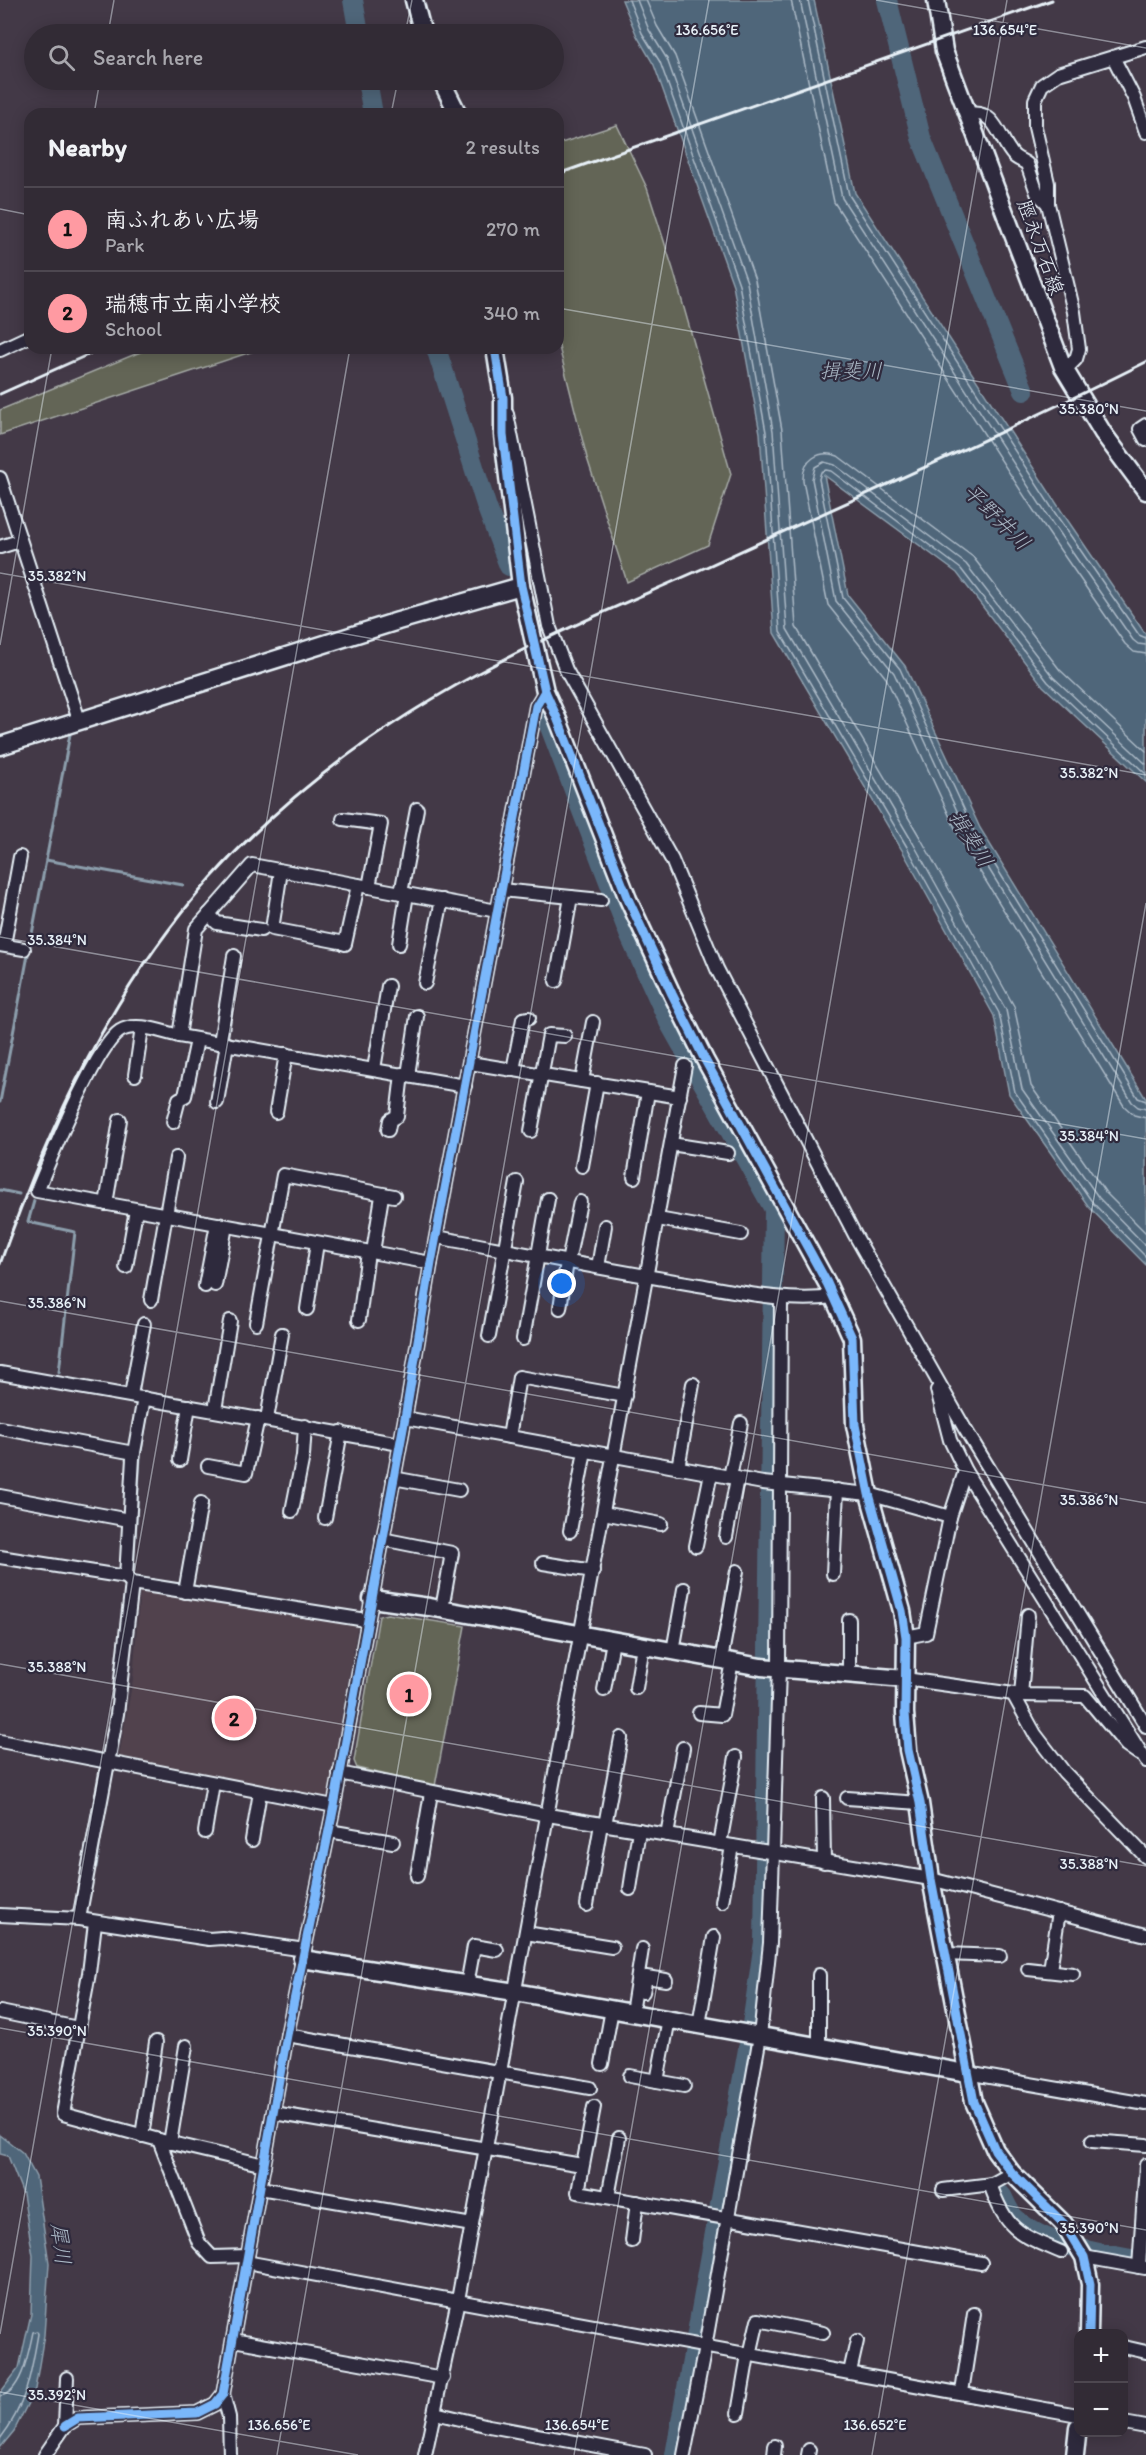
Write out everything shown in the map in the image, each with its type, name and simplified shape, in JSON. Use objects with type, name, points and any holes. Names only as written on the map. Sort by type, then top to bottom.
[{"type":"street","points":[[414,0],[420,24]]},
{"type":"street","name":"脛永万石線","points":[[936,0],[944,51],[1063,367],[1103,433],[1146,491]]},
{"type":"street","points":[[1063,367],[1070,365],[1076,359],[1079,349],[1074,312],[1048,204],[1048,183],[1035,127],[1035,100],[1042,85],[1058,74],[1146,47]]},
{"type":"street","points":[[1113,57],[1134,98],[1146,132]]},
{"type":"street","points":[[446,90],[455,108]]},
{"type":"street","points":[[969,114],[978,112],[990,119],[1014,157],[1027,164],[1037,193],[1048,204]]},
{"type":"street","points":[[0,350],[24,339]]},
{"type":"street","points":[[496,354],[549,626],[566,670],[672,860],[717,969],[855,1235],[976,1448],[1146,1726]]},
{"type":"street","points":[[503,398],[504,435],[521,586],[545,692],[628,898],[672,994],[705,1060],[834,1297],[852,1338],[855,1425],[868,1494],[902,1611],[906,1637],[908,1750],[920,1803],[931,1879],[967,2073],[974,2102],[995,2150],[1012,2173],[1052,2210],[1075,2238],[1084,2257],[1090,2284],[1089,2329]]},
{"type":"street","points":[[1146,425],[1140,429],[1146,440]]},
{"type":"street","points":[[0,478],[79,720]]},
{"type":"street","points":[[0,547],[19,541]]},
{"type":"street","points":[[0,746],[398,621],[521,586]]},
{"type":"street","points":[[230,2455],[229,2417],[223,2394],[273,2113],[334,1806],[431,1263],[536,706],[545,692]]},
{"type":"street","points":[[399,944],[417,809]]},
{"type":"street","points":[[281,870],[272,929],[342,943],[364,886],[381,824],[343,819]]},
{"type":"street","points":[[20,857],[2,945],[24,949]]},
{"type":"street","points":[[179,1036],[196,929],[252,865],[497,911]]},
{"type":"street","points":[[501,890],[601,900]]},
{"type":"street","points":[[556,981],[571,897]]},
{"type":"street","points":[[425,983],[442,900]]},
{"type":"street","points":[[209,914],[218,922],[261,930]]},
{"type":"street","points":[[217,1102],[234,956]]},
{"type":"street","points":[[374,1069],[388,986]]},
{"type":"street","points":[[388,1130],[390,1120],[397,1116],[417,1016]]},
{"type":"street","points":[[513,1070],[522,1019],[529,1018]]},
{"type":"street","points":[[582,1081],[593,1022]]},
{"type":"street","points":[[431,1263],[37,1191],[63,1130],[103,1049],[120,1031],[135,1026],[197,1040],[465,1086]]},
{"type":"street","points":[[135,1075],[142,1028]]},
{"type":"street","points":[[527,1130],[536,1074],[549,1035],[565,1036]]},
{"type":"street","points":[[173,1122],[179,1099],[185,1096],[197,1040]]},
{"type":"street","points":[[276,1112],[286,1054]]},
{"type":"street","points":[[470,1063],[680,1097]]},
{"type":"street","points":[[425,2455],[458,2300],[685,1066]]},
{"type":"street","points":[[582,1166],[597,1083]]},
{"type":"street","points":[[634,1177],[648,1092]]},
{"type":"street","points":[[106,1204],[120,1120]]},
{"type":"street","points":[[671,1144],[728,1153]]},
{"type":"street","points":[[151,1299],[176,1158]]},
{"type":"street","points":[[256,1323],[282,1175],[388,1196],[371,1252],[359,1320]]},
{"type":"street","points":[[489,1336],[517,1182]]},
{"type":"street","points":[[523,1339],[548,1199]]},
{"type":"street","points":[[560,1308],[580,1203]]},
{"type":"street","points":[[122,1265],[132,1209]]},
{"type":"street","points":[[658,1219],[741,1234]]},
{"type":"street","points":[[210,1285],[221,1225]]},
{"type":"street","points":[[598,1267],[605,1226]]},
{"type":"street","points":[[437,1237],[648,1277],[781,1298],[807,1300],[834,1297]]},
{"type":"street","points":[[307,1309],[317,1243]]},
{"type":"street","points":[[684,2455],[760,2036],[770,1942],[779,1669],[781,1298]]},
{"type":"street","points":[[215,1410],[230,1321]]},
{"type":"street","points":[[131,1395],[144,1324]]},
{"type":"street","points":[[208,1466],[246,1473],[282,1334]]},
{"type":"street","points":[[0,1372],[400,1444]]},
{"type":"street","points":[[933,1373],[950,1440],[965,1471],[1144,1759]]},
{"type":"street","points":[[509,1437],[519,1377],[625,1396]]},
{"type":"street","points":[[678,1468],[693,1384]]},
{"type":"street","points":[[78,1919],[109,1762],[125,1651],[129,1580],[129,1520],[134,1453],[144,1398]]},
{"type":"street","points":[[180,1460],[189,1406]]},
{"type":"street","points":[[405,1418],[733,1478],[868,1494],[950,1517]]},
{"type":"street","points":[[726,1537],[741,1423]]},
{"type":"street","points":[[292,1511],[303,1456],[305,1426]]},
{"type":"street","points":[[0,1428],[134,1453]]},
{"type":"street","points":[[325,1518],[341,1432]]},
{"type":"street","points":[[570,1531],[585,1451]]},
{"type":"street","points":[[906,1637],[926,1633],[950,1517],[965,1471]]},
{"type":"street","points":[[696,1545],[711,1473]]},
{"type":"street","points":[[393,1478],[459,1490]]},
{"type":"street","points":[[833,1574],[837,1490]]},
{"type":"street","points":[[0,1496],[129,1520]]},
{"type":"street","points":[[185,1592],[201,1503]]},
{"type":"street","points":[[603,1513],[661,1524]]},
{"type":"street","points":[[382,1539],[452,1553],[442,1609]]},
{"type":"street","points":[[0,1557],[185,1592],[366,1620]]},
{"type":"street","points":[[543,1563],[593,1571]]},
{"type":"street","points":[[699,1713],[722,1715],[737,1571]]},
{"type":"street","points":[[673,1651],[684,1589]]},
{"type":"street","points":[[372,1599],[442,1609],[761,1667],[905,1680],[1017,1695],[1085,1696],[1126,1745],[1144,1759]]},
{"type":"street","points":[[1028,1615],[1017,1695],[1035,1734],[1064,1772],[1146,1857]]},
{"type":"street","points":[[849,1620],[849,1674]]},
{"type":"street","points":[[604,1690],[613,1641]]},
{"type":"street","points":[[636,1688],[643,1646]]},
{"type":"street","points":[[587,1905],[621,1738]]},
{"type":"street","points":[[0,1741],[334,1806]]},
{"type":"street","points":[[667,1835],[683,1748]]},
{"type":"street","points":[[722,1902],[736,1757]]},
{"type":"street","points":[[339,1773],[548,1815],[931,1879],[1146,1935]]},
{"type":"street","points":[[205,1832],[213,1783]]},
{"type":"street","points":[[252,1840],[260,1792]]},
{"type":"street","points":[[417,1876],[431,1793]]},
{"type":"street","points":[[823,1798],[824,1862]]},
{"type":"street","points":[[847,1798],[920,1803]]},
{"type":"street","points":[[329,1830],[393,1842]]},
{"type":"street","points":[[630,1889],[639,1830]]},
{"type":"street","points":[[1050,1970],[1059,1912]]},
{"type":"street","points":[[0,1916],[78,1919],[303,1955],[1146,2104]]},
{"type":"street","points":[[95,1923],[89,1973],[63,2114],[164,2142],[264,2165]]},
{"type":"street","points":[[526,1933],[612,1947]]},
{"type":"street","points":[[699,2025],[714,1937]]},
{"type":"street","points":[[467,1984],[474,1946],[497,1950]]},
{"type":"street","points":[[635,2013],[642,1949]]},
{"type":"street","points":[[945,1954],[1000,1956]]},
{"type":"street","points":[[1028,1969],[1073,1974]]},
{"type":"street","points":[[819,1975],[819,2046]]},
{"type":"street","points":[[635,2013],[646,1977],[666,1980]]},
{"type":"street","points":[[602,2064],[612,2009]]},
{"type":"street","points":[[0,2012],[78,2028]]},
{"type":"street","points":[[657,2081],[669,2019]]},
{"type":"street","points":[[287,2035],[590,2088]]},
{"type":"street","points":[[142,2136],[156,2042]]},
{"type":"street","points":[[186,2046],[164,2142],[199,2243],[212,2257],[247,2259],[705,2347],[1074,2414]]},
{"type":"street","points":[[630,2076],[684,2086]]},
{"type":"street","points":[[594,2108],[578,2192],[981,2263]]},
{"type":"street","points":[[273,2113],[582,2164]]},
{"type":"street","points":[[608,2197],[619,2138]]},
{"type":"street","points":[[1092,2141],[1146,2145]]},
{"type":"street","points":[[1084,2257],[1142,2267],[1146,2164]]},
{"type":"street","points":[[943,2190],[990,2184],[1012,2173]]},
{"type":"street","points":[[990,2184],[998,2207],[1013,2229],[1061,2252]]},
{"type":"street","points":[[260,2188],[472,2225]]},
{"type":"street","points":[[632,2241],[637,2202]]},
{"type":"street","points":[[962,2392],[974,2314]]},
{"type":"street","points":[[738,2413],[758,2320],[823,2333]]},
{"type":"street","points":[[233,2340],[442,2378]]},
{"type":"street","points":[[850,2372],[857,2341]]},
{"type":"street","points":[[1128,2348],[1146,2352]]},
{"type":"street","points":[[65,2426],[67,2378]]},
{"type":"street","points":[[45,2455],[65,2426],[78,2418],[197,2414],[215,2404],[223,2394]]},
{"type":"street","points":[[435,2413],[489,2426],[645,2455]]},
{"type":"street","points":[[1128,2424],[1146,2427]]},
{"type":"street","points":[[1075,2455],[1077,2437]]},
{"type":"shaded area","points":[[140,1588],[358,1623],[327,1801],[119,1756],[133,1680]]},
{"type":"green space","points":[[617,125],[647,188],[673,269],[731,474],[708,545],[627,582],[587,458],[561,354],[564,354],[564,142]]},
{"type":"green space","points":[[135,354],[245,354],[0,435],[0,410]]},
{"type":"green space","points":[[387,1614],[465,1626],[435,1786],[357,1768],[354,1761],[379,1616]]},
{"type":"water","name":"揖斐川","points":[[622,0],[814,0],[855,193],[1064,515],[1146,635],[1146,782],[1043,686],[957,573],[824,475],[848,595],[905,666],[980,828],[1146,1099],[1146,1265],[1089,1207],[1009,1094],[994,1016],[902,850],[774,633],[760,433],[733,285],[654,65],[637,36]]},
{"type":"water","points":[[0,2135],[23,2153],[36,2177],[49,2263],[44,2335],[35,2389],[14,2431],[0,2448],[0,2393],[19,2368],[31,2314],[33,2256],[23,2194],[8,2156],[0,2154]]},
{"type":"waterway","points":[[353,0],[357,24]]},
{"type":"waterway","points":[[887,0],[921,138],[1024,391]]},
{"type":"waterway","points":[[369,90],[372,108]]},
{"type":"waterway","points":[[438,354],[487,508],[509,566]]},
{"type":"waterway","points":[[545,714],[629,934],[669,1022],[774,1209],[764,1942],[750,2038],[675,2455]]},
{"type":"waterway","points":[[0,1102],[71,729]]},
{"type":"waterway","points":[[46,860],[183,885]]},
{"type":"waterway","points":[[0,1190],[19,1194]]},
{"type":"waterway","points":[[34,1201],[28,1222],[75,1232],[59,1372]]},
{"type":"waterway","points":[[133,1571],[140,1457],[148,1409]]},
{"type":"waterway","points":[[125,1694],[133,1623]]},
{"type":"waterway","points":[[96,1867],[103,1821]]},
{"type":"waterway","points":[[1002,2196],[1015,2218],[1044,2237],[1078,2248],[1146,2262]]},
{"type":"railway","points":[[564,172],[1052,0]]},
{"type":"railway","points":[[0,394],[90,354]]},
{"type":"railway","points":[[0,1264],[62,1110],[113,1013],[143,966],[175,921],[211,878],[242,845],[311,784],[385,729],[463,681],[528,648],[981,441],[1146,362]]},
{"type":"cycle path","points":[[496,354],[503,398],[503,435],[521,586],[545,691],[628,899],[672,994],[705,1060],[827,1283],[852,1338],[855,1425],[869,1494],[902,1611],[906,1637],[905,1713],[908,1750],[920,1803],[931,1879],[974,2102],[995,2150],[1012,2173],[1064,2224],[1084,2257],[1090,2284],[1089,2329]]},
{"type":"cycle path","points":[[65,2426],[78,2418],[197,2413],[215,2404],[223,2394],[287,2035],[334,1806],[431,1263],[536,706],[545,691]]},
{"type":"place","name":"南ふれあい広場","points":[[409,1694]]},
{"type":"place","name":"瑞穂市立南小学校","points":[[234,1718]]},
{"type":"water label","name":"平野井川","points":[[997,517]]},
{"type":"water label","name":"犀川","points":[[61,2244]]}]
